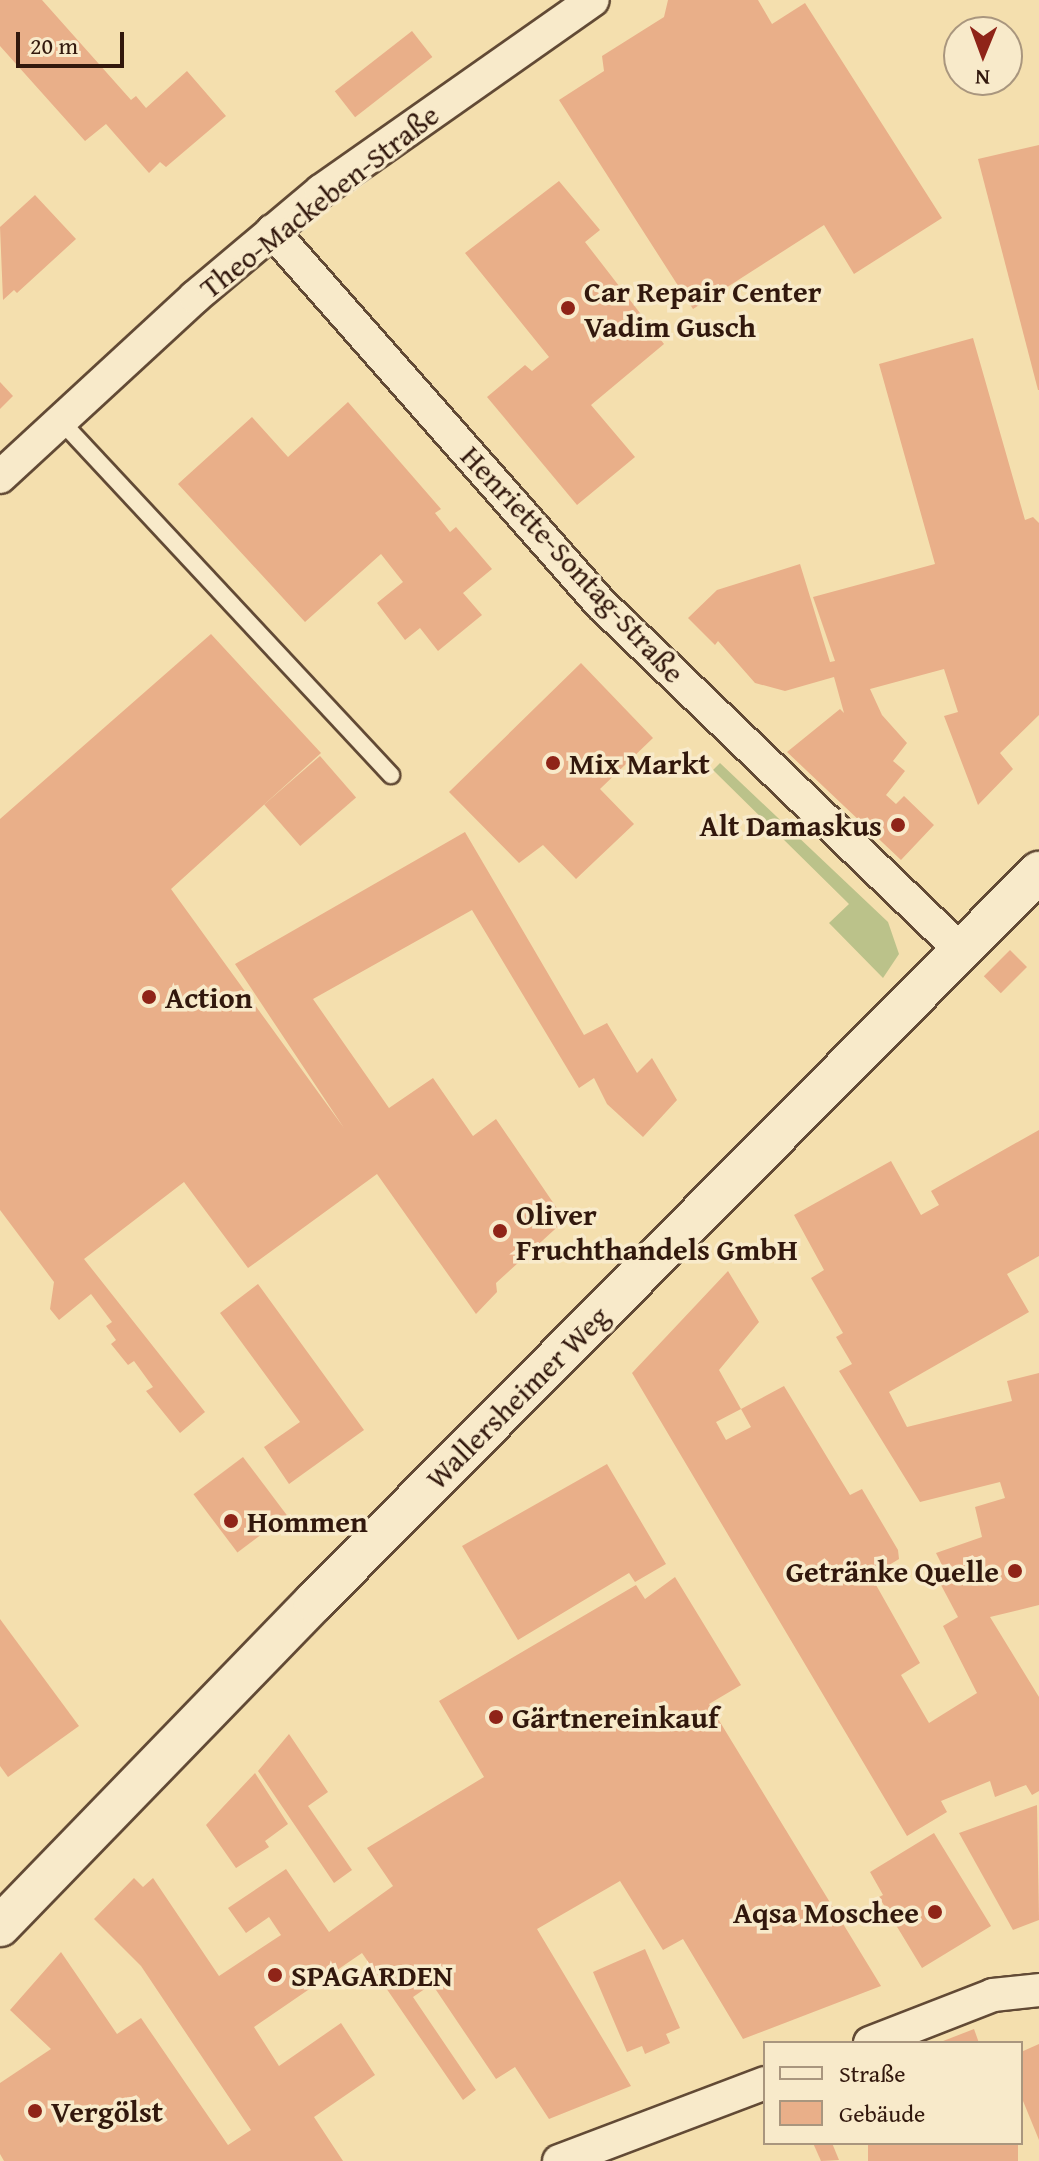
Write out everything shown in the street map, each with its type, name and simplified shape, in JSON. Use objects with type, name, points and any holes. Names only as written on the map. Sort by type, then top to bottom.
[{"type":"street","name":"Theo-Mackeben-Straße","points":[[0,477],[59,419],[272,231],[593,0]]},
{"type":"street","name":"Henriette-Sontag-Straße","points":[[272,231],[601,604],[959,949]]},
{"type":"street","name":"Wallersheimer Weg","points":[[0,1926],[959,949],[1039,872]]},
{"type":"street","points":[[875,2041],[993,1995],[1039,1990]]},
{"type":"street","points":[[559,2161],[763,2084]]},
{"type":"lane","points":[[59,419],[391,775]]},
{"type":"green space","points":[[720,763],[888,922],[899,954],[883,978],[829,923],[849,904],[713,770]]},
{"type":"building","points":[[0,0],[42,0],[131,100],[136,96],[146,108],[187,71],[226,116],[166,167],[160,162],[149,173],[106,124],[85,141],[0,46]]},
{"type":"building","points":[[668,0],[758,0],[772,24],[805,3],[942,218],[854,274],[824,225],[693,309],[559,100],[604,71],[602,56],[664,17]]},
{"type":"building","points":[[412,31],[432,57],[355,117],[335,91]]},
{"type":"building","points":[[1039,145],[1039,390],[1038,390],[978,159]]},
{"type":"building","points":[[559,181],[600,230],[585,242],[664,344],[591,405],[635,457],[577,505],[487,397],[525,365],[532,371],[549,357],[465,253]]},
{"type":"building","points":[[35,195],[76,239],[17,293],[14,290],[3,300],[0,227]]},
{"type":"building","points":[[973,338],[1025,520],[1033,517],[1039,523],[1039,715],[1000,753],[1013,769],[978,805],[944,716],[958,712],[944,669],[870,689],[882,715],[907,743],[893,761],[905,771],[886,795],[896,804],[904,796],[934,825],[901,860],[787,752],[840,709],[844,713],[834,677],[785,691],[755,683],[718,641],[715,645],[688,618],[717,590],[800,564],[830,662],[835,661],[813,597],[935,564],[879,364]]},
{"type":"building","points":[[0,382],[13,396],[0,409]]},
{"type":"building","points":[[348,402],[441,509],[435,513],[450,532],[456,527],[492,569],[463,593],[482,615],[438,651],[420,628],[405,640],[377,603],[403,582],[381,554],[305,622],[178,484],[252,417],[288,457]]},
{"type":"building","points":[[211,634],[321,753],[171,889],[344,1128],[235,964],[465,832],[584,1035],[607,1023],[637,1073],[652,1058],[677,1100],[643,1137],[607,1104],[594,1078],[579,1088],[472,910],[313,999],[389,1108],[433,1078],[473,1136],[496,1119],[565,1220],[496,1283],[497,1292],[476,1314],[377,1174],[248,1268],[184,1182],[84,1259],[205,1412],[180,1433],[146,1391],[153,1387],[134,1361],[128,1365],[111,1344],[116,1340],[106,1326],[112,1322],[91,1294],[59,1320],[50,1309],[54,1282],[0,1210],[0,819]]},
{"type":"building","name":"Mix Markt","points":[[581,663],[653,738],[600,789],[634,824],[576,879],[543,845],[519,863],[449,792]]},
{"type":"building","points":[[320,756],[356,798],[300,846],[264,805]]},
{"type":"building","points":[[1010,950],[1027,967],[1001,993],[984,976]]},
{"type":"building","points":[[1039,1130],[1039,1256],[1007,1274],[1029,1312],[889,1392],[907,1427],[1012,1401],[1007,1381],[1039,1373],[1039,1605],[990,1617],[1039,1697],[1039,1791],[1032,1795],[1026,1785],[995,1797],[990,1781],[941,1801],[947,1812],[907,1836],[632,1373],[728,1271],[759,1322],[719,1370],[741,1409],[784,1386],[850,1495],[862,1489],[898,1550],[899,1559],[871,1576],[920,1663],[901,1675],[929,1723],[977,1693],[943,1626],[958,1617],[941,1585],[946,1573],[936,1553],[982,1537],[975,1507],[1005,1498],[1000,1482],[920,1502],[839,1371],[852,1364],[836,1337],[843,1333],[811,1278],[824,1270],[794,1215],[891,1161],[921,1215],[939,1205],[931,1191]],"holes":[[[741,1409],[751,1427],[726,1440],[716,1422]]]},
{"type":"building","points":[[258,1284],[364,1430],[289,1484],[264,1447],[300,1422],[220,1313]]},
{"type":"building","points":[[243,1457],[287,1515],[237,1553],[193,1494]]},
{"type":"building","points":[[607,1464],[666,1564],[635,1582],[629,1573],[518,1640],[462,1546]]},
{"type":"building","points":[[675,1577],[741,1685],[709,1704],[881,1986],[743,2039],[683,1939],[663,1950],[620,1881],[537,1929],[631,2086],[549,2119],[515,2067],[496,2079],[432,1984],[413,1997],[476,2090],[463,2100],[362,1953],[254,2027],[279,2066],[341,2023],[375,2075],[314,2117],[343,2161],[4,2161],[0,2154],[0,2083],[51,2049],[10,2010],[61,1952],[117,2034],[141,2018],[228,2145],[251,2130],[141,1966],[94,1919],[134,1878],[143,1887],[153,1878],[219,1976],[281,1935],[269,1917],[246,1933],[228,1908],[286,1869],[329,1932],[393,1886],[367,1848],[484,1777],[439,1701],[636,1585],[645,1599]]},
{"type":"building","points":[[0,1619],[79,1726],[8,1777],[0,1766]]},
{"type":"building","points":[[289,1734],[328,1792],[308,1806],[352,1870],[334,1883],[258,1771]]},
{"type":"building","points":[[255,1773],[288,1824],[265,1841],[269,1847],[236,1868],[206,1825]]},
{"type":"building","points":[[1037,1805],[1039,1920],[1013,1930],[959,1833]]},
{"type":"building","name":"Aqsa Moschee","points":[[934,1833],[991,1926],[922,1968],[879,1897],[883,1895],[870,1872]]},
{"type":"building","points":[[645,1949],[680,2028],[666,2034],[670,2043],[645,2054],[642,2046],[627,2052],[593,1972]]},
{"type":"building","points":[[974,2029],[978,2041],[943,2041]]},
{"type":"building","points":[[1039,2044],[1039,2140],[1023,2101],[1023,2051]]},
{"type":"building","points":[[814,2145],[833,2145],[839,2160],[821,2161]]},
{"type":"building","points":[[868,2145],[1018,2145],[1018,2161],[868,2161]]},
{"type":"place","name":"Car Repair Center Vadim Gusch","points":[[568,308]]},
{"type":"place","name":"Mix Markt","points":[[553,763]]},
{"type":"place","name":"Alt Damaskus","points":[[898,825]]},
{"type":"place","name":"Action","points":[[149,997]]},
{"type":"place","name":"Oliver Fruchthandels GmbH","points":[[500,1231]]},
{"type":"place","name":"Hommen","points":[[231,1521]]},
{"type":"place","name":"Getränke Quelle","points":[[1015,1571]]},
{"type":"place","name":"Gärtnereinkauf","points":[[496,1717]]},
{"type":"place","name":"Aqsa Moschee","points":[[935,1912]]},
{"type":"place","name":"SPAGARDEN","points":[[275,1975]]},
{"type":"place","name":"Vergölst","points":[[35,2111]]}]
